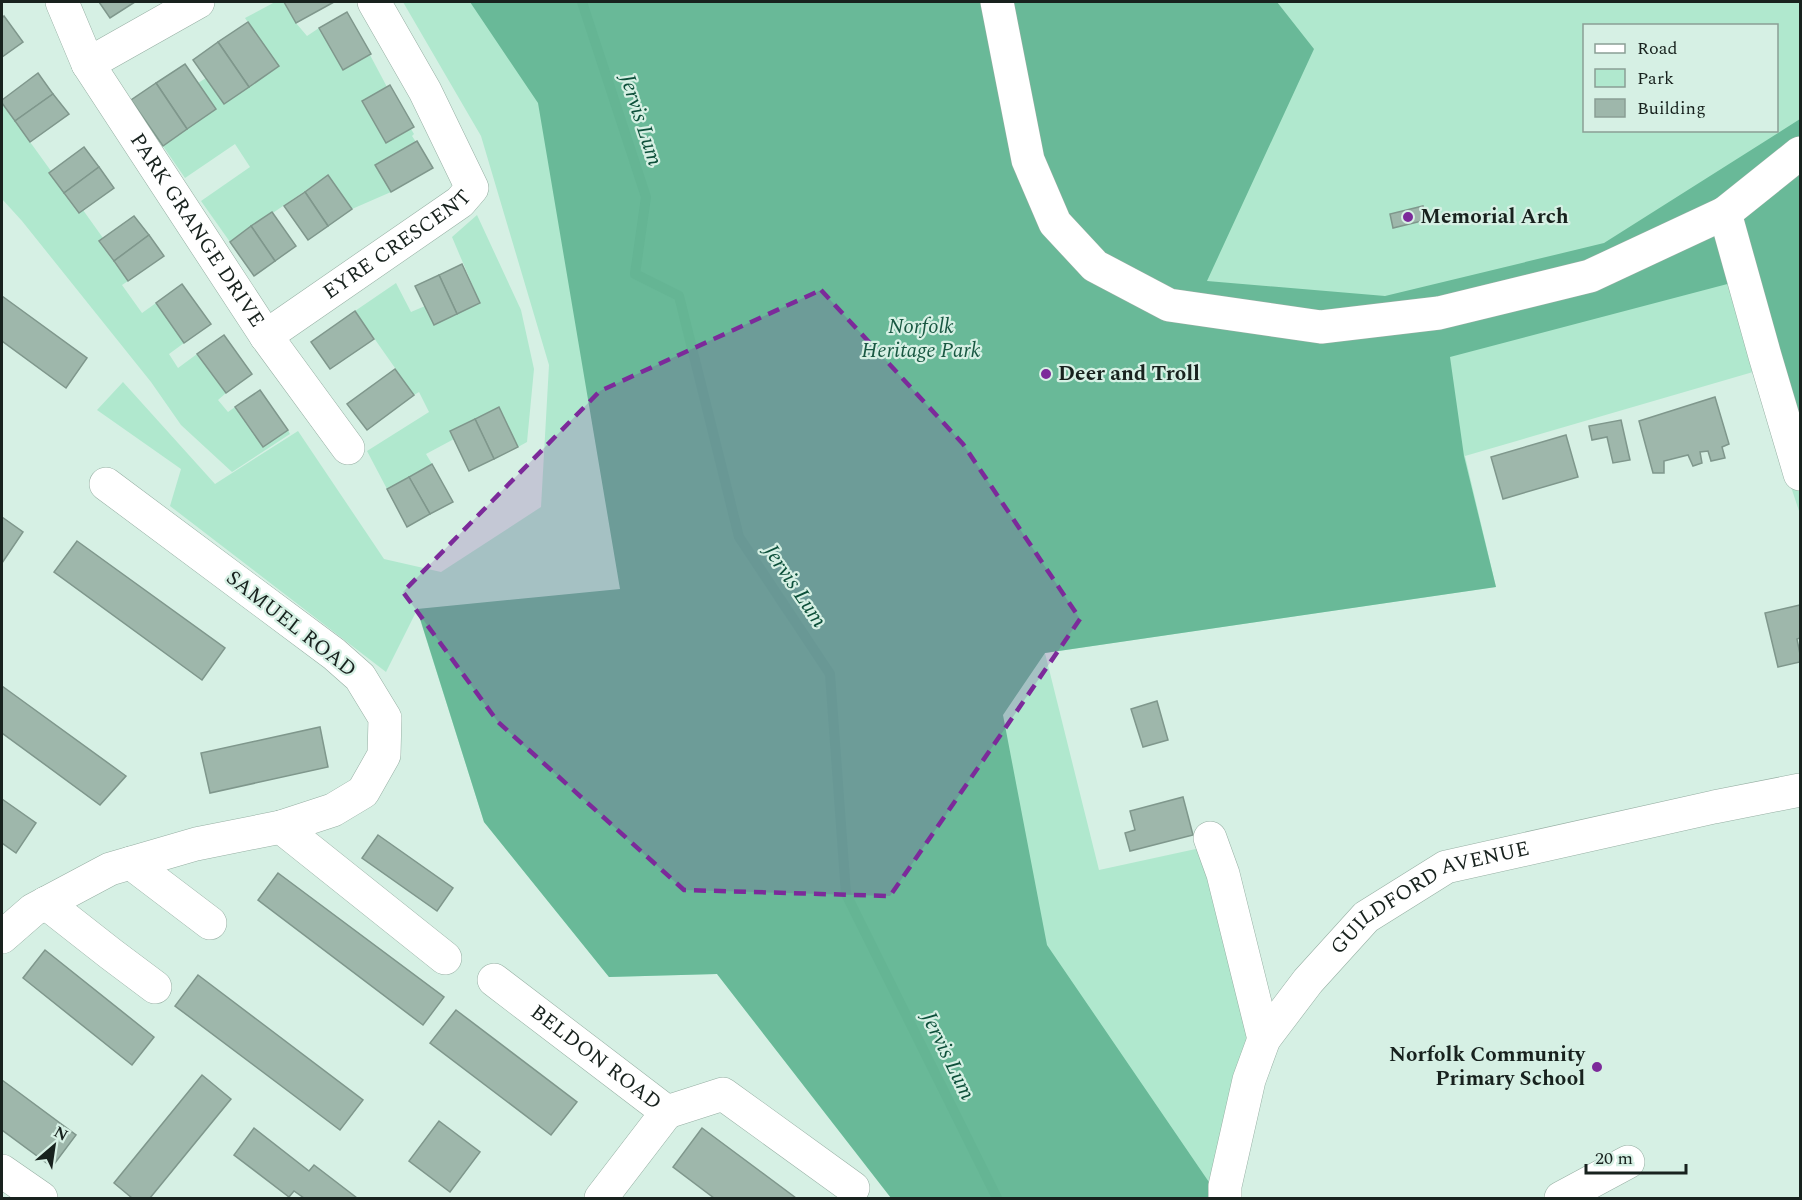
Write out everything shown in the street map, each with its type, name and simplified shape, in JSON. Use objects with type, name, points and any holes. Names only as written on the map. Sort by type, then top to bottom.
[{"type":"street","name":"PARK GRANGE DRIVE","points":[[62,2],[88,64],[266,336],[348,448]]},
{"type":"street","points":[[88,64],[198,2]]},
{"type":"street","name":"EYRE CRESCENT","points":[[266,336],[460,202],[472,188],[425,91],[374,2]]},
{"type":"street","points":[[997,2],[1028,160],[1055,223],[1095,266],[1169,305],[1321,327],[1439,313],[1590,276],[1725,213],[1800,153]]},
{"type":"street","points":[[1725,213],[1800,474]]},
{"type":"street","name":"SAMUEL ROAD","points":[[2,937],[33,910],[110,868],[196,844],[281,827],[333,810],[363,792],[384,755],[385,718],[360,677],[334,654],[106,483]]},
{"type":"street","name":"GUILDFORD AVENUE","points":[[1225,1198],[1225,1186],[1249,1080],[1264,1039],[1308,981],[1366,917],[1446,867],[1800,790]]},
{"type":"street","points":[[281,827],[445,958]]},
{"type":"street","points":[[1210,838],[1223,874],[1264,1039]]},
{"type":"street","points":[[131,863],[210,923]]},
{"type":"street","points":[[46,903],[155,987]]},
{"type":"street","name":"BELDON ROAD","points":[[494,980],[667,1112],[601,1198]]},
{"type":"street","points":[[667,1112],[723,1094],[853,1188]]},
{"type":"street","points":[[1561,1198],[1628,1162]]},
{"type":"street","points":[[2,1171],[41,1198]]},
{"type":"highlighted area","points":[[821,290],[963,444],[1080,619],[890,896],[684,890],[498,722],[403,592],[600,391]]},
{"type":"green space","points":[[275,2],[284,2],[296,23],[307,36],[319,28],[343,70],[370,55],[387,87],[362,102],[386,143],[411,129],[416,142],[375,165],[391,192],[352,209],[327,176],[230,242],[201,201],[250,167],[235,144],[185,178],[163,146],[216,109],[198,83],[206,78],[224,104],[278,67],[245,18]]},
{"type":"green space","name":"Norfolk Heritage Park","points":[[403,2],[1800,2],[1800,514],[1753,372],[1465,456],[1496,587],[1045,653],[1099,870],[1205,847],[1255,1034],[1224,1198],[891,1198],[717,974],[609,977],[484,822],[417,610],[386,672],[170,506],[181,469],[97,410],[123,382],[215,484],[298,431],[384,559],[441,572],[541,507],[549,365],[481,136]]},
{"type":"green space","name":"Norfolk Heritage Park","points":[[470,2],[1277,2],[1314,49],[1207,281],[1385,296],[1604,243],[1800,119],[1800,443],[1754,277],[1450,357],[1464,456],[1496,587],[1045,653],[1003,715],[1047,945],[1213,1188],[1214,1198],[891,1198],[717,974],[609,977],[484,822],[417,609],[620,589],[538,103]]},
{"type":"green space","points":[[2,103],[78,213],[83,210],[103,238],[99,242],[128,281],[122,285],[142,313],[156,303],[184,343],[169,354],[178,368],[197,354],[226,393],[218,400],[228,412],[235,407],[263,447],[288,430],[290,434],[232,472],[181,425],[151,382],[2,199]]},
{"type":"green space","points":[[477,215],[521,310],[534,369],[527,442],[518,447],[499,407],[450,431],[454,439],[426,454],[432,464],[387,489],[367,451],[429,412],[419,392],[414,395],[355,311],[396,283],[411,312],[425,306],[434,324],[480,303],[452,237]]},
{"type":"building","points":[[99,2],[135,2],[110,18]]},
{"type":"building","points":[[284,2],[334,2],[296,23]]},
{"type":"building","points":[[347,12],[371,54],[343,70],[319,28]]},
{"type":"building","points":[[4,16],[23,42],[2,57],[2,18]]},
{"type":"building","points":[[248,22],[279,66],[249,87],[218,42]]},
{"type":"building","points":[[218,42],[249,87],[224,104],[193,60]]},
{"type":"building","points":[[185,64],[216,109],[187,129],[156,83]]},
{"type":"building","points":[[38,73],[53,94],[15,121],[2,100]]},
{"type":"building","points":[[156,83],[187,129],[163,146],[131,100]]},
{"type":"building","points":[[390,85],[414,127],[386,143],[362,101]]},
{"type":"building","points":[[53,94],[69,114],[30,142],[15,121]]},
{"type":"building","points":[[417,141],[433,168],[391,192],[375,165]]},
{"type":"building","points":[[84,147],[99,167],[64,193],[49,173]]},
{"type":"building","points":[[99,167],[114,188],[79,213],[64,193]]},
{"type":"building","points":[[328,175],[352,209],[328,226],[305,192]]},
{"type":"building","points":[[305,192],[328,226],[308,240],[284,206]]},
{"type":"building","name":"Memorial Arch","points":[[1423,206],[1426,220],[1393,228],[1390,214]]},
{"type":"building","points":[[272,212],[296,246],[275,261],[251,226]]},
{"type":"building","points":[[134,216],[149,235],[114,261],[99,241]]},
{"type":"building","points":[[251,226],[275,261],[254,276],[230,242]]},
{"type":"building","points":[[149,235],[164,256],[128,281],[114,261]]},
{"type":"building","points":[[462,264],[480,303],[457,314],[439,275]]},
{"type":"building","points":[[439,275],[457,314],[434,325],[415,286]]},
{"type":"building","points":[[182,284],[211,324],[184,343],[156,303]]},
{"type":"building","points":[[2,296],[87,358],[66,388],[2,341]]},
{"type":"building","points":[[355,311],[374,339],[330,369],[311,342]]},
{"type":"building","points":[[224,335],[252,374],[226,393],[197,354]]},
{"type":"building","points":[[395,369],[414,395],[367,430],[347,404]]},
{"type":"building","points":[[260,390],[288,430],[263,447],[235,407]]},
{"type":"building","points":[[1715,397],[1729,444],[1722,447],[1725,458],[1711,461],[1708,451],[1700,452],[1702,463],[1693,466],[1688,455],[1664,461],[1664,473],[1653,473],[1639,421]]},
{"type":"building","points":[[499,407],[518,447],[494,459],[475,419]]},
{"type":"building","points":[[475,419],[494,459],[469,471],[450,431]]},
{"type":"building","points":[[1621,420],[1630,460],[1613,463],[1607,437],[1592,440],[1589,426]]},
{"type":"building","points":[[1566,435],[1578,477],[1503,499],[1491,457]]},
{"type":"building","points":[[432,464],[453,502],[430,514],[409,477]]},
{"type":"building","points":[[409,477],[430,514],[407,527],[387,489]]},
{"type":"building","points":[[2,517],[23,532],[2,563]]},
{"type":"building","points":[[77,541],[225,648],[202,680],[54,572]]},
{"type":"building","points":[[1800,605],[1800,638],[1797,639],[1800,662],[1778,667],[1765,613]]},
{"type":"building","points":[[2,686],[126,776],[100,805],[2,733]]},
{"type":"building","points":[[1157,701],[1168,740],[1143,747],[1131,709]]},
{"type":"building","points":[[320,727],[328,767],[210,793],[201,753]]},
{"type":"building","points":[[1183,797],[1193,835],[1130,851],[1125,833],[1135,830],[1130,811]]},
{"type":"building","points":[[2,799],[36,823],[16,853],[2,843]]},
{"type":"building","points":[[378,835],[453,888],[437,911],[362,858]]},
{"type":"building","points":[[278,873],[444,997],[423,1025],[258,900]]},
{"type":"building","points":[[45,950],[154,1037],[132,1065],[23,978]]},
{"type":"building","points":[[198,975],[363,1100],[340,1130],[175,1006]]},
{"type":"building","points":[[456,1010],[577,1102],[551,1135],[430,1043]]},
{"type":"building","points":[[202,1075],[231,1099],[150,1198],[132,1198],[114,1183]]},
{"type":"building","points":[[2,1080],[76,1135],[52,1167],[2,1130]]},
{"type":"building","points":[[439,1121],[480,1152],[450,1192],[409,1161]]},
{"type":"building","points":[[254,1128],[309,1171],[314,1165],[357,1198],[304,1198],[294,1191],[289,1197],[234,1155]]},
{"type":"building","points":[[702,1128],[796,1198],[714,1198],[673,1167]]},
{"type":"waterway","name":"Jervis Lum","points":[[582,2],[646,197],[635,274],[679,296],[739,537],[830,674],[846,894],[997,1198]]},
{"type":"place","name":"Memorial Arch","points":[[1408,217]]},
{"type":"place","name":"Deer and Troll","points":[[1046,374]]},
{"type":"place","name":"Norfolk Community Primary School","points":[[1597,1067]]}]
